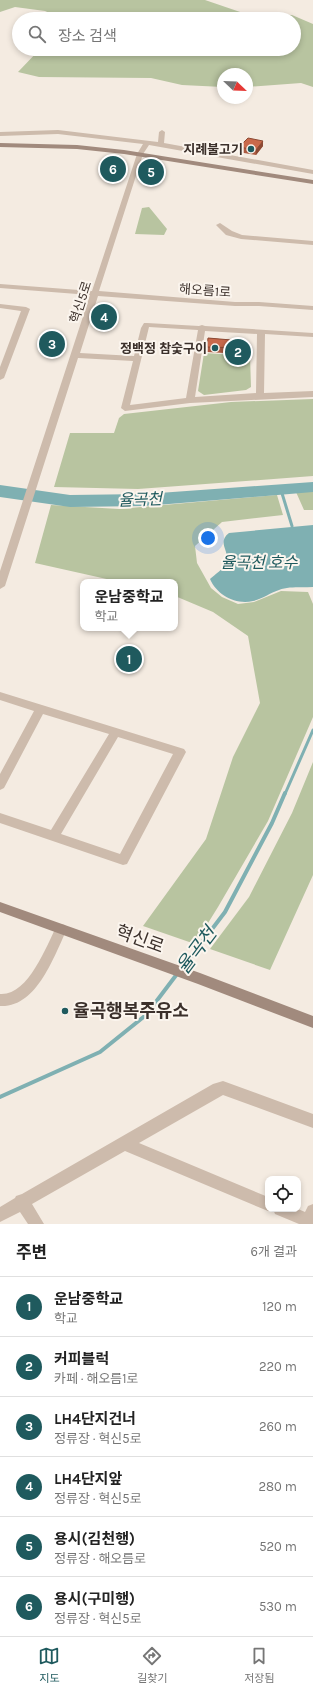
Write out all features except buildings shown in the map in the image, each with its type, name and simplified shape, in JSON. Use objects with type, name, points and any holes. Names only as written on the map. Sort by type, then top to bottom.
[{"type":"street","points":[[0,134],[58,132],[147,143],[313,172]]},
{"type":"street","points":[[161,142],[162,132]]},
{"type":"street","name":"혁신5로","points":[[0,586],[5,554],[19,528],[140,154],[147,143]]},
{"type":"street","points":[[0,145],[77,147],[140,154],[313,182]]},
{"type":"street","points":[[220,225],[228,233],[242,237],[313,243]]},
{"type":"street","name":"해오름1로","points":[[0,286],[235,304],[259,304],[313,308]]},
{"type":"street","points":[[0,306],[26,309],[0,378]]},
{"type":"street","points":[[313,335],[202,327],[147,325],[125,408],[190,400],[260,395],[313,394]]},
{"type":"street","points":[[190,400],[202,327]]},
{"type":"street","points":[[260,395],[261,331]]},
{"type":"street","points":[[75,355],[138,359]]},
{"type":"street","points":[[0,696],[180,752],[123,860],[0,818]]},
{"type":"street","points":[[0,785],[41,708]]},
{"type":"street","points":[[53,837],[116,731]]},
{"type":"street","name":"혁신로","points":[[0,907],[200,979],[313,1022]]},
{"type":"street","points":[[0,1000],[7,1000],[23,994],[32,984],[61,929]]},
{"type":"street","points":[[0,1215],[21,1201],[218,1089],[223,1088],[313,1122]]},
{"type":"street","points":[[122,1143],[265,1203]]},
{"type":"street","points":[[21,1201],[37,1224]]},
{"type":"street","points":[[289,1212],[310,1219]]},
{"type":"green space","points":[[0,0],[205,0],[240,12],[47,12],[15,7],[0,12]]},
{"type":"green space","points":[[301,19],[313,24],[313,87],[301,83],[253,87],[253,68],[217,68],[217,87],[182,85],[151,78],[39,77],[18,72],[33,56],[301,56]]},
{"type":"green space","points":[[149,207],[167,229],[164,235],[135,234],[142,208]]},
{"type":"green space","points":[[204,353],[250,356],[251,387],[246,390],[204,395],[198,391]]},
{"type":"green space","points":[[313,399],[313,476],[138,489],[54,487],[70,433],[114,433],[119,418],[124,414],[231,402]]},
{"type":"green space","points":[[313,491],[313,510],[304,510],[296,492]]},
{"type":"green space","points":[[277,495],[283,515],[222,522],[195,546],[197,563],[211,588],[222,597],[238,604],[254,602],[281,591],[308,592],[313,604],[313,717],[268,821],[195,944],[143,926],[206,839],[233,757],[260,703],[248,636],[213,612],[178,597],[178,579],[107,579],[35,563],[51,505],[119,509]]},
{"type":"green space","points":[[313,762],[313,875],[270,970],[210,949],[249,897],[292,813]]},
{"type":"water","name":"율곡천 호수","points":[[313,525],[313,587],[283,589],[253,601],[240,602],[227,598],[213,585],[210,579],[221,570],[226,563],[227,555],[224,540],[229,533]]},
{"type":"waterway","name":"율곡천","points":[[0,491],[70,501],[145,500],[313,487]]},
{"type":"waterway","name":"율곡천","points":[[281,490],[292,526]]},
{"type":"waterway","name":"율곡천","points":[[285,794],[313,730]]},
{"type":"waterway","name":"율곡천","points":[[181,970],[225,912],[272,823],[285,793]]},
{"type":"waterway","name":"율곡천","points":[[0,1097],[100,1052],[146,1015],[177,974]]},
{"type":"place","name":"지례불고기","points":[[251,149]]},
{"type":"place","name":"용시(구미행)","points":[[113,169]]},
{"type":"place","name":"용시(김천행)","points":[[151,172]]},
{"type":"place","name":"LH4단지앞","points":[[104,317]]},
{"type":"place","name":"LH4단지건너","points":[[52,344]]},
{"type":"place","name":"정백정 참숯구이","points":[[215,348]]},
{"type":"place","name":"커피블럭","points":[[238,352]]},
{"type":"place","name":"운남중학교","points":[[129,659]]},
{"type":"place","name":"율곡행복주유소","points":[[65,1011]]}]
